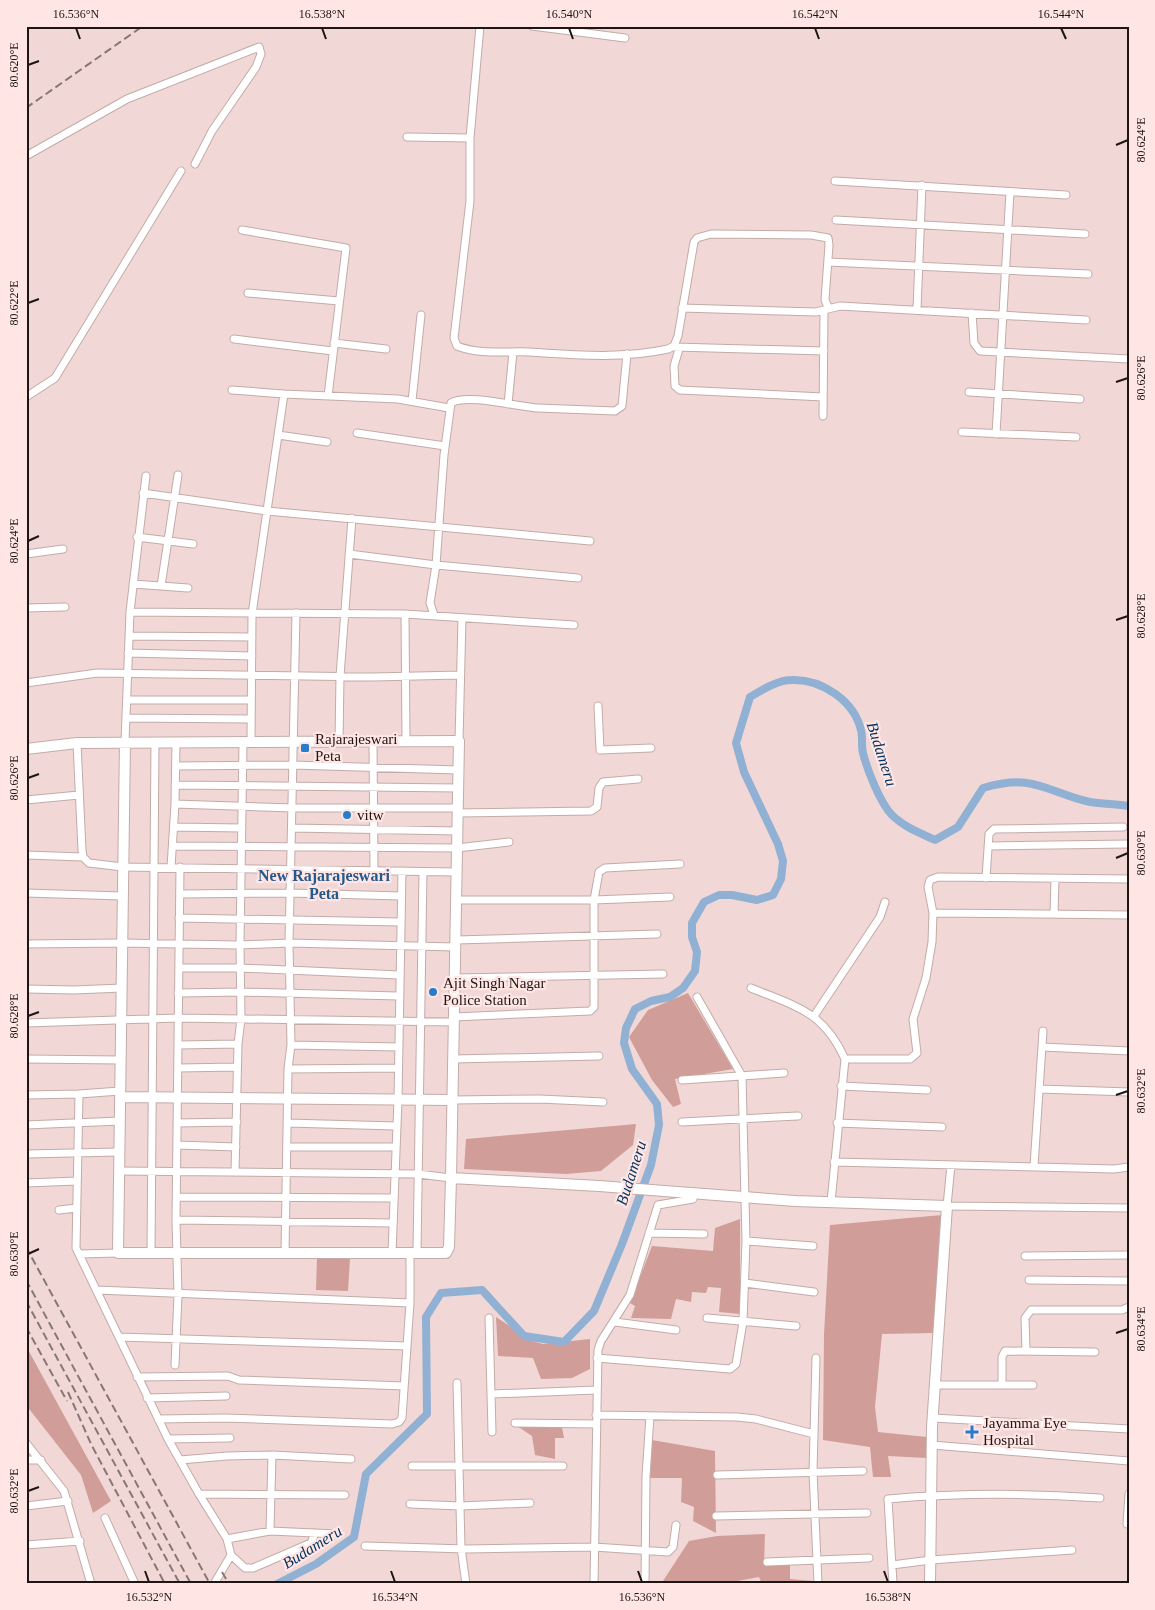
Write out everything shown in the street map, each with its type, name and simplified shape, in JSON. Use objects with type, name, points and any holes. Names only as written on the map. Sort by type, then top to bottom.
[{"type":"street","points":[[480,26],[470,138],[469,208],[454,343],[462,348],[472,350],[513,352],[627,354],[676,348],[824,351]]},
{"type":"street","points":[[532,26],[626,38]]},
{"type":"street","points":[[26,156],[127,99],[259,47],[261,54],[256,67],[212,132],[196,164]]},
{"type":"street","points":[[407,137],[470,138]]},
{"type":"street","points":[[26,397],[55,378],[181,171]]},
{"type":"street","points":[[835,181],[922,185],[1066,196]]},
{"type":"street","points":[[917,309],[922,185]]},
{"type":"street","points":[[996,434],[1010,192]]},
{"type":"street","points":[[836,220],[1085,234]]},
{"type":"street","points":[[242,230],[346,248],[328,396]]},
{"type":"street","points":[[823,397],[677,389],[673,374],[682,308],[694,242],[701,236],[711,234],[824,236],[828,238],[823,416]]},
{"type":"street","points":[[828,262],[1088,274]]},
{"type":"street","points":[[248,293],[340,301]]},
{"type":"street","points":[[682,308],[826,309],[840,306],[972,312],[1086,320]]},
{"type":"street","points":[[972,312],[974,343],[976,349],[980,351],[1129,359]]},
{"type":"street","points":[[412,401],[421,315]]},
{"type":"street","points":[[234,339],[333,351]]},
{"type":"street","points":[[334,343],[386,349]]},
{"type":"street","points":[[508,404],[513,352]]},
{"type":"street","points":[[434,615],[430,603],[440,527],[449,408],[455,401],[460,400],[536,408],[619,410],[622,406],[627,354]]},
{"type":"street","points":[[232,390],[412,401],[449,408]]},
{"type":"street","points":[[969,392],[1080,399]]},
{"type":"street","points":[[235,1172],[238,1044],[242,1018],[240,992],[240,893],[242,785],[243,766],[251,719],[252,614],[284,394]]},
{"type":"street","points":[[962,432],[1076,437]]},
{"type":"street","points":[[357,433],[445,446]]},
{"type":"street","points":[[278,435],[326,442]]},
{"type":"street","points":[[162,586],[178,475]]},
{"type":"street","points":[[118,1254],[126,700],[130,612],[137,537],[146,476]]},
{"type":"street","points":[[143,493],[267,511],[590,541]]},
{"type":"street","points":[[339,742],[340,676],[352,518]]},
{"type":"street","points":[[137,537],[193,544]]},
{"type":"street","points":[[26,554],[62,548]]},
{"type":"street","points":[[349,554],[436,565],[578,578]]},
{"type":"street","points":[[133,584],[188,588]]},
{"type":"street","points":[[26,608],[66,607]]},
{"type":"street","points":[[130,612],[405,614],[574,625]]},
{"type":"street","points":[[285,1253],[288,1069],[291,1044],[289,943],[296,613]]},
{"type":"street","points":[[405,614],[406,741]]},
{"type":"street","points":[[79,1254],[414,1252],[442,1254],[449,1250],[452,1178],[462,618]]},
{"type":"street","points":[[129,636],[252,637]]},
{"type":"street","points":[[128,653],[252,656]]},
{"type":"street","points":[[26,683],[96,673],[340,676],[460,675]]},
{"type":"street","points":[[126,700],[252,700]]},
{"type":"street","points":[[598,706],[600,750],[652,748]]},
{"type":"street","points":[[126,718],[251,719]]},
{"type":"street","points":[[26,749],[77,743],[125,742],[459,741]]},
{"type":"street","points":[[151,1253],[155,742]]},
{"type":"street","points":[[171,867],[176,742]]},
{"type":"street","points":[[373,742],[374,871]]},
{"type":"street","points":[[77,743],[83,857]]},
{"type":"street","points":[[176,766],[294,765],[458,770]]},
{"type":"street","points":[[175,804],[293,808],[591,811],[598,808],[599,788],[603,782],[638,779]]},
{"type":"street","points":[[175,785],[458,788]]},
{"type":"street","points":[[26,800],[79,795]]},
{"type":"street","points":[[174,827],[242,828]]},
{"type":"street","points":[[292,828],[458,831]]},
{"type":"street","points":[[986,878],[988,846],[990,834],[994,829],[1123,828]]},
{"type":"street","points":[[173,846],[457,848],[509,842]]},
{"type":"street","points":[[988,846],[1129,844]]},
{"type":"street","points":[[26,855],[83,857],[90,863],[123,866],[457,872]]},
{"type":"street","points":[[26,1023],[153,1018],[422,1022],[590,1011],[594,1007],[594,900],[596,877],[602,869],[680,864]]},
{"type":"street","points":[[174,1365],[178,1295],[176,1172],[180,868]]},
{"type":"street","points":[[392,1252],[398,1100],[398,996],[402,871]]},
{"type":"street","points":[[158,1419],[225,1418],[397,1424],[402,1418],[418,1174],[423,872]]},
{"type":"street","points":[[845,1059],[910,1059],[917,1053],[913,1019],[929,963],[933,912],[928,887],[930,880],[938,877],[1129,879]]},
{"type":"street","points":[[1054,914],[1055,879]]},
{"type":"street","points":[[26,893],[122,896]]},
{"type":"street","points":[[180,894],[290,893],[401,896]]},
{"type":"street","points":[[456,900],[594,900],[670,897]]},
{"type":"street","points":[[814,1016],[880,917],[885,902]]},
{"type":"street","points":[[933,912],[1129,916]]},
{"type":"street","points":[[180,918],[240,917],[400,922]]},
{"type":"street","points":[[26,944],[154,943],[240,945],[289,943],[423,946],[657,934]]},
{"type":"street","points":[[180,968],[240,968],[399,975]]},
{"type":"street","points":[[455,978],[663,974]]},
{"type":"street","points":[[26,988],[74,990],[122,988]]},
{"type":"street","points":[[751,988],[814,1016],[828,1029],[845,1059],[831,1202]]},
{"type":"street","points":[[178,993],[240,992],[398,996]]},
{"type":"street","points":[[597,1358],[730,1369],[736,1364],[742,1322],[746,1242],[742,1076],[697,997]]},
{"type":"street","points":[[1034,1166],[1043,1031]]},
{"type":"street","points":[[178,1045],[238,1044]]},
{"type":"street","points":[[291,1044],[399,1047]]},
{"type":"street","points":[[1042,1047],[1129,1051]]},
{"type":"street","points":[[454,1059],[599,1056]]},
{"type":"street","points":[[26,1059],[121,1060]]},
{"type":"street","points":[[178,1068],[238,1067]]},
{"type":"street","points":[[288,1069],[398,1068]]},
{"type":"street","points":[[682,1080],[784,1074]]},
{"type":"street","points":[[841,1086],[927,1090]]},
{"type":"street","points":[[1039,1089],[1129,1092]]},
{"type":"street","points":[[79,1094],[76,1248],[168,1439],[199,1494],[227,1538],[231,1555],[245,1568],[253,1568],[311,1543],[315,1533]]},
{"type":"street","points":[[26,1095],[120,1094],[152,1098],[398,1100],[533,1099],[603,1102]]},
{"type":"street","points":[[682,1122],[798,1116]]},
{"type":"street","points":[[26,1125],[120,1121]]},
{"type":"street","points":[[177,1123],[237,1122]]},
{"type":"street","points":[[287,1123],[396,1126]]},
{"type":"street","points":[[838,1123],[942,1127]]},
{"type":"street","points":[[177,1145],[236,1147]]},
{"type":"street","points":[[287,1147],[396,1147]]},
{"type":"street","points":[[26,1154],[119,1152]]},
{"type":"street","points":[[834,1162],[1114,1169],[1129,1167]]},
{"type":"street","points":[[930,1584],[933,1418],[951,1164]]},
{"type":"street","points":[[119,1171],[418,1174],[452,1178],[599,1186],[693,1196],[947,1206],[1129,1208]]},
{"type":"street","points":[[26,1183],[77,1181]]},
{"type":"street","points":[[594,1584],[596,1390],[597,1358],[601,1342],[630,1295],[658,1206],[693,1196]]},
{"type":"street","points":[[177,1198],[393,1198]]},
{"type":"street","points":[[59,1210],[77,1208]]},
{"type":"street","points":[[176,1220],[393,1223]]},
{"type":"street","points":[[649,1233],[704,1234]]},
{"type":"street","points":[[746,1242],[813,1246]]},
{"type":"street","points":[[1025,1256],[1129,1255]]},
{"type":"street","points":[[1029,1280],[1129,1281]]},
{"type":"street","points":[[745,1283],[814,1292]]},
{"type":"street","points":[[97,1290],[178,1295],[238,1295],[410,1303]]},
{"type":"street","points":[[1026,1351],[1025,1318],[1032,1310],[1122,1310],[1129,1307]]},
{"type":"street","points":[[489,1318],[492,1432]]},
{"type":"street","points":[[706,1318],[796,1326]]},
{"type":"street","points":[[615,1322],[676,1330]]},
{"type":"street","points":[[119,1337],[407,1346]]},
{"type":"street","points":[[1002,1385],[1003,1353],[1008,1350],[1095,1352]]},
{"type":"street","points":[[816,1358],[813,1472],[818,1584]]},
{"type":"street","points":[[138,1377],[228,1376],[239,1380],[404,1386]]},
{"type":"street","points":[[458,1383],[461,1548],[466,1584]]},
{"type":"street","points":[[935,1385],[1032,1385]]},
{"type":"street","points":[[492,1394],[596,1390]]},
{"type":"street","points":[[147,1398],[226,1396]]},
{"type":"street","points":[[596,1416],[756,1419],[814,1434]]},
{"type":"street","points":[[645,1584],[650,1416]]},
{"type":"street","points":[[933,1418],[1129,1429]]},
{"type":"street","points":[[515,1423],[596,1424]]},
{"type":"street","points":[[168,1439],[230,1438]]},
{"type":"street","points":[[26,1442],[57,1479],[68,1502],[91,1584]]},
{"type":"street","points":[[932,1445],[1129,1461]]},
{"type":"street","points":[[180,1460],[272,1455],[351,1459]]},
{"type":"street","points":[[270,1531],[272,1455]]},
{"type":"street","points":[[26,1460],[41,1460]]},
{"type":"street","points":[[412,1466],[563,1466]]},
{"type":"street","points":[[717,1475],[863,1471]]},
{"type":"street","points":[[199,1494],[344,1495]]},
{"type":"street","points":[[893,1584],[888,1499],[931,1495],[1040,1494],[1100,1498]]},
{"type":"street","points":[[1127,1524],[1129,1494]]},
{"type":"street","points":[[26,1506],[68,1502]]},
{"type":"street","points":[[410,1504],[461,1506],[530,1503]]},
{"type":"street","points":[[716,1516],[867,1513]]},
{"type":"street","points":[[105,1518],[135,1584]]},
{"type":"street","points":[[365,1546],[594,1548],[668,1552],[672,1550],[676,1524]]},
{"type":"street","points":[[227,1538],[270,1531],[337,1534]]},
{"type":"street","points":[[26,1545],[80,1541]]},
{"type":"street","points":[[892,1565],[931,1560],[1072,1550]]},
{"type":"street","points":[[214,1584],[231,1555]]},
{"type":"street","points":[[767,1562],[816,1562],[869,1558]]},
{"type":"shaded area","points":[[688,993],[733,1069],[675,1079],[681,1104],[673,1107],[652,1080],[629,1037],[648,1010]]},
{"type":"shaded area","points":[[636,1124],[633,1145],[601,1171],[566,1174],[464,1169],[466,1139]]},
{"type":"shaded area","points":[[942,1215],[933,1333],[882,1334],[875,1407],[878,1432],[927,1437],[926,1458],[888,1456],[891,1477],[873,1477],[870,1447],[823,1440],[824,1335],[830,1225]]},
{"type":"shaded area","points":[[740,1219],[740,1314],[719,1312],[721,1288],[708,1287],[706,1293],[692,1292],[691,1302],[676,1299],[671,1319],[631,1318],[635,1306],[630,1303],[652,1246],[713,1251],[715,1228]]},
{"type":"shaded area","points":[[317,1257],[342,1257],[350,1259],[348,1291],[316,1290]]},
{"type":"shaded area","points":[[496,1317],[532,1341],[543,1344],[590,1339],[590,1369],[572,1378],[541,1379],[533,1358],[498,1356]]},
{"type":"shaded area","points":[[26,1346],[111,1501],[93,1513],[81,1475],[26,1405]]},
{"type":"shaded area","points":[[517,1426],[562,1427],[564,1438],[555,1438],[555,1459],[535,1455],[532,1436]]},
{"type":"shaded area","points":[[652,1440],[715,1451],[716,1533],[693,1521],[694,1507],[681,1502],[682,1478],[650,1478]]},
{"type":"shaded area","points":[[765,1534],[764,1564],[790,1565],[790,1579],[813,1581],[814,1584],[762,1584],[759,1577],[722,1584],[661,1584],[689,1541],[717,1536]]},
{"type":"waterway","name":"Budameru","points":[[277,1584],[316,1564],[354,1537],[366,1474],[427,1414],[426,1317],[441,1293],[482,1290],[524,1336],[564,1342],[594,1311],[622,1244],[651,1165],[659,1125],[657,1104],[632,1069],[624,1043],[626,1028],[635,1009],[651,1001],[670,997],[683,988],[695,971],[697,952],[692,937],[692,923],[704,902],[719,895],[732,895],[757,900],[773,895],[781,879],[783,861],[778,844],[744,772],[736,743],[750,697],[786,680],[814,683],[835,694],[844,701],[857,719],[862,733],[862,750],[875,786],[887,810],[902,823],[935,840],[958,827],[983,788],[1000,784],[1027,783],[1090,802],[1129,806]]},
{"type":"railway","points":[[26,108],[143,26]]},
{"type":"railway","points":[[26,1247],[210,1584]]},
{"type":"railway","points":[[26,1280],[191,1584]]},
{"type":"railway","points":[[26,1301],[180,1584]]},
{"type":"railway","points":[[26,1327],[67,1401]]},
{"type":"railway","points":[[68,1392],[91,1444],[165,1584]]},
{"type":"railway","points":[[222,1572],[229,1584]]},
{"type":"place","name":"Rajarajeswari Peta","points":[[305,748]]},
{"type":"place","name":"vitw","points":[[347,815]]},
{"type":"place","name":"Ajit Singh Nagar Police Station","points":[[433,992]]},
{"type":"place","name":"Jayamma Eye Hospital","points":[[972,1432]]},
{"type":"district","name":"New Rajarajeswari Peta","points":[[324,884]]}]
